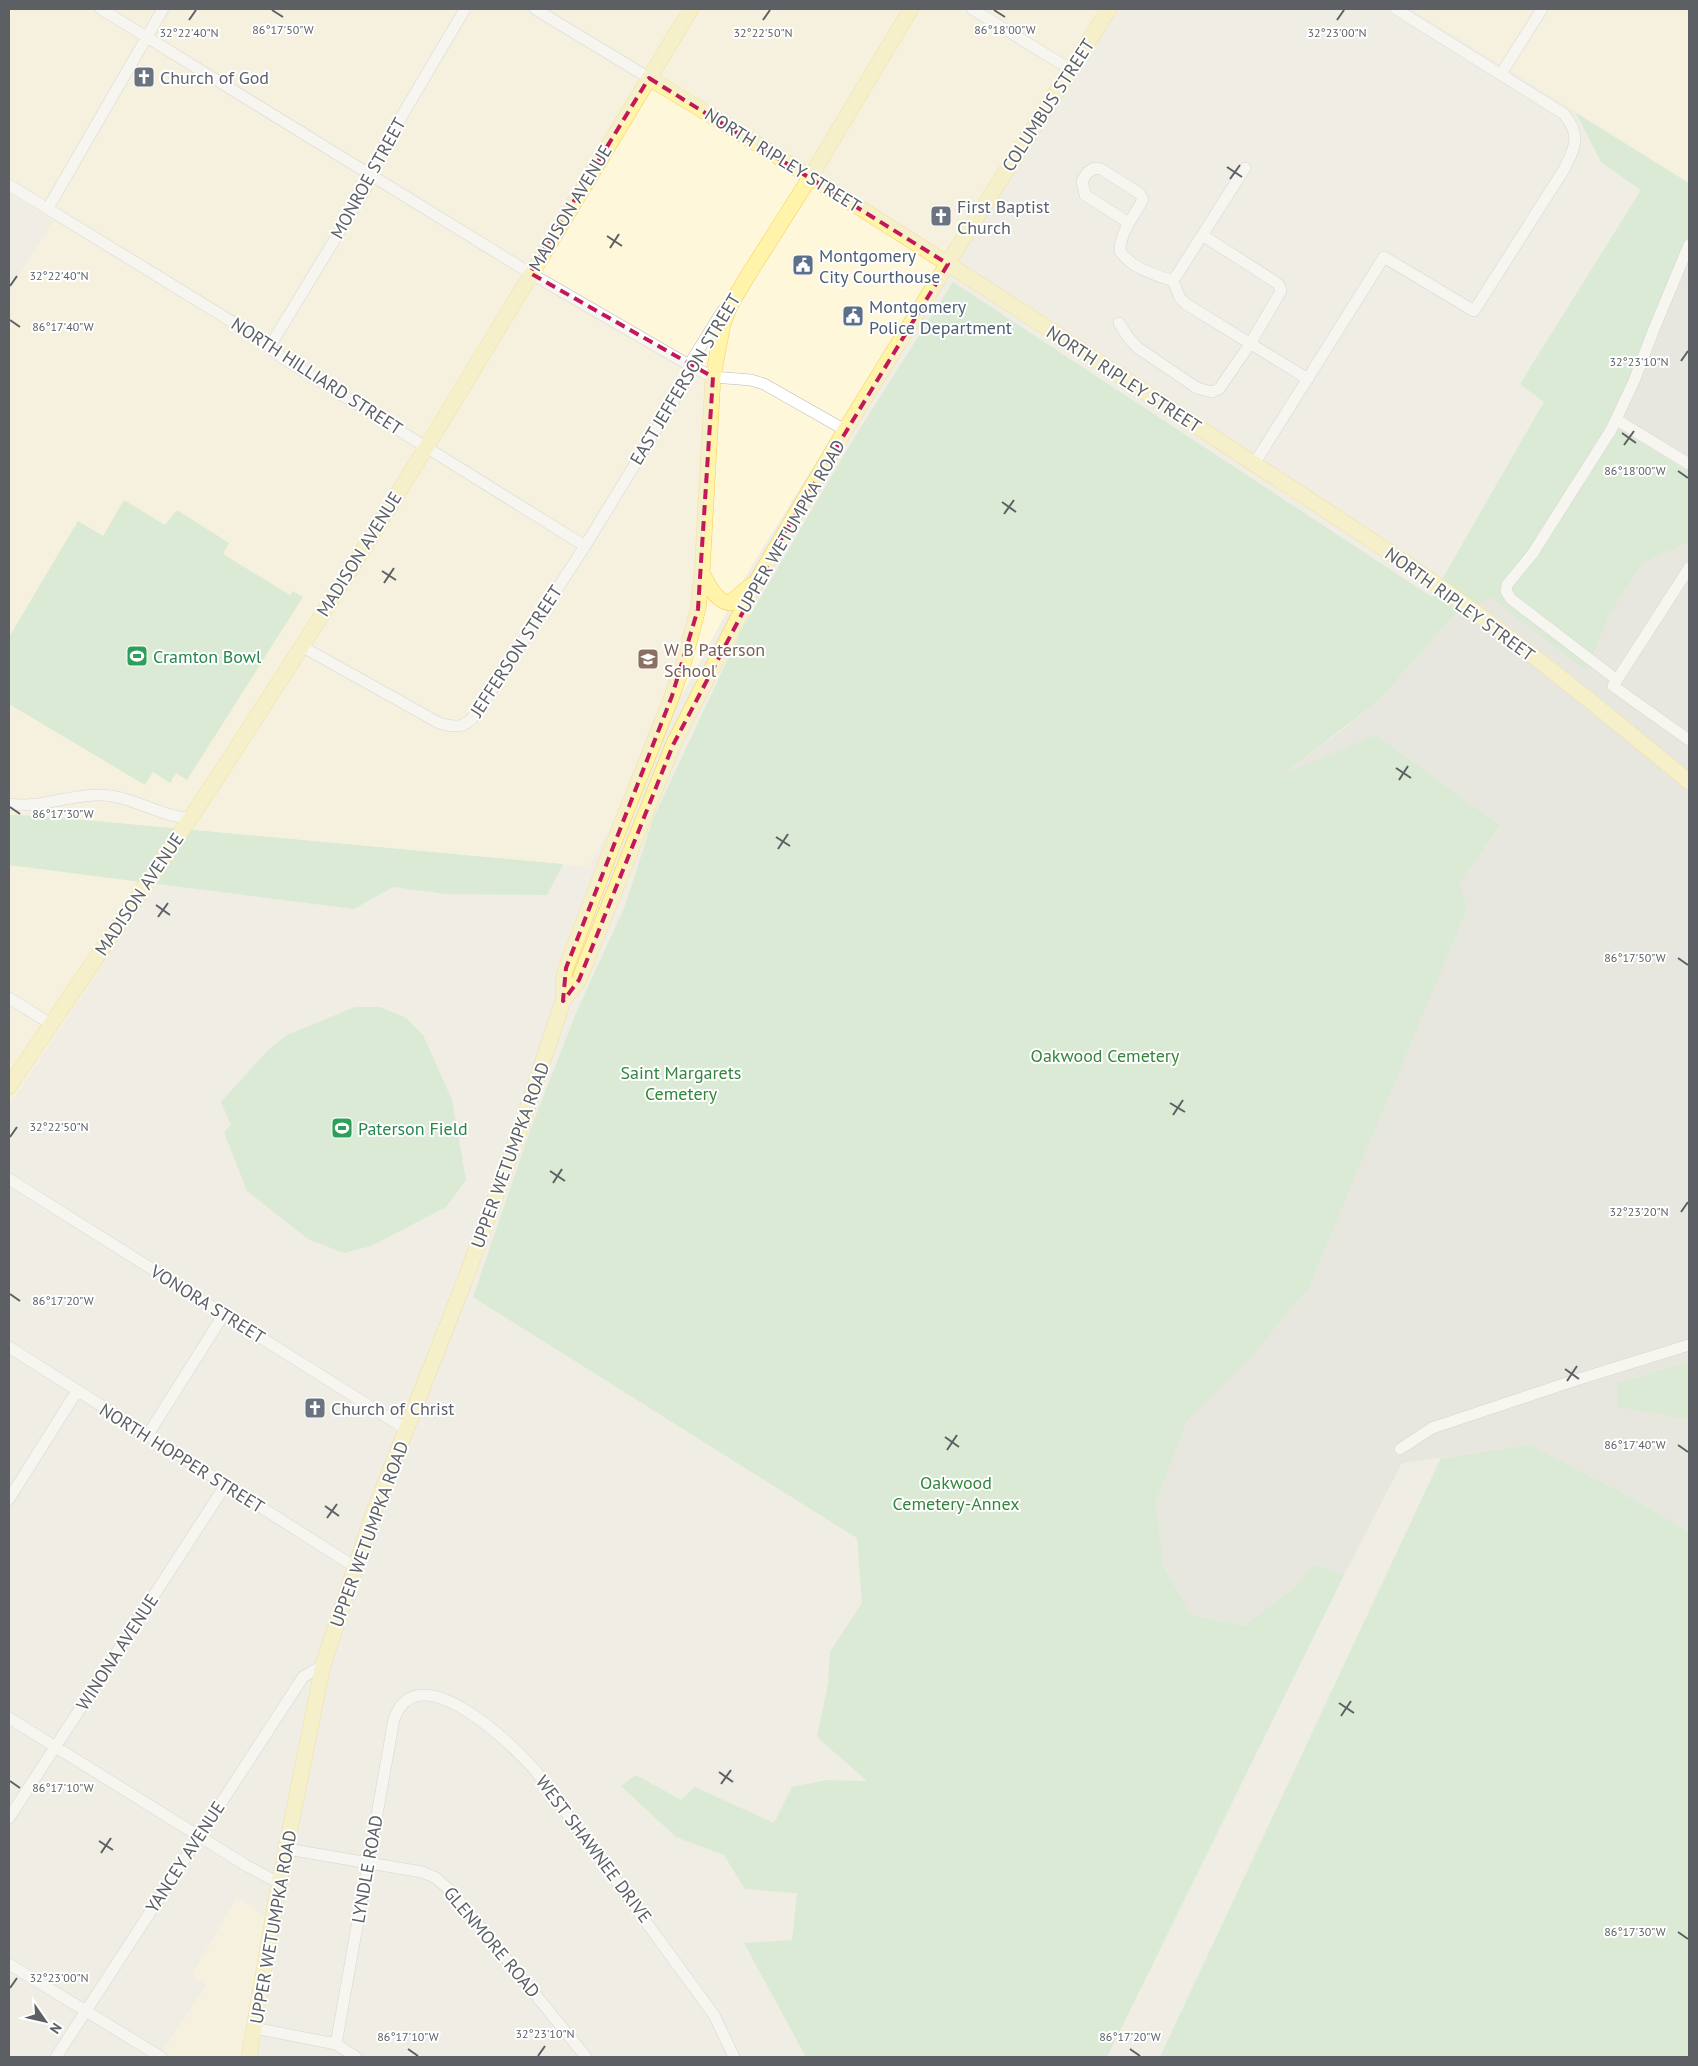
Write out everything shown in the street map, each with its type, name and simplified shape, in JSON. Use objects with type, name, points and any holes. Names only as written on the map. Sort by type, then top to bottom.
[{"type":"main road","name":"MADISON AVENUE","points":[[9,1087],[191,818],[428,446],[530,272],[691,9]]},
{"type":"main road","name":"EAST JEFFERSON STREET","points":[[747,277],[811,176],[911,9]]},
{"type":"main road","name":"COLUMBUS STREET","points":[[908,329],[1109,9]]},
{"type":"main road","name":"NORTH RIPLEY STREET","points":[[649,78],[811,176],[948,264],[1443,589],[1623,726],[1689,782]]},
{"type":"main road","name":"UPPER WETUMPKA ROAD","points":[[563,1001],[563,980],[582,924],[638,785],[683,665],[698,609],[702,573],[713,377],[722,324],[747,277]]},
{"type":"main road","name":"UPPER WETUMPKA ROAD","points":[[249,2057],[279,1883],[323,1665],[373,1514],[465,1280],[511,1154],[563,1001],[579,980],[673,746],[760,575],[845,430],[908,329]]},
{"type":"main road","points":[[702,573],[716,596],[722,602],[730,603],[760,575]]},
{"type":"main road","points":[[638,785],[654,790]]},
{"type":"street","points":[[101,9],[530,272],[689,365],[713,377],[751,380],[764,384],[845,430]]},
{"type":"street","points":[[48,208],[163,9]]},
{"type":"street","name":"MONROE STREET","points":[[270,346],[366,188],[378,158],[465,9]]},
{"type":"street","name":"NORTH RIPLEY STREET","points":[[535,9],[649,78]]},
{"type":"street","points":[[972,9],[1070,70]]},
{"type":"street","points":[[1254,464],[1384,257],[1474,311],[1558,179],[1574,150],[1576,136],[1572,124],[1564,114],[1396,9]]},
{"type":"street","points":[[1501,74],[1542,9]]},
{"type":"street","points":[[1129,223],[1085,195],[1082,181],[1087,173],[1094,168],[1102,169],[1139,193],[1143,199],[1129,223],[1123,233],[1120,251],[1124,256],[1146,272],[1173,281],[1180,298],[1186,304],[1308,379]]},
{"type":"street","points":[[1173,281],[1245,168]]},
{"type":"street","name":"NORTH HILLIARD STREET","points":[[9,185],[270,346],[281,357],[428,446],[466,473],[585,546]]},
{"type":"street","points":[[1120,323],[1128,337],[1138,348],[1204,391],[1212,392],[1219,389],[1250,344],[1281,291],[1279,285],[1202,235]]},
{"type":"street","points":[[1689,245],[1634,381],[1616,420],[1599,452],[1533,553],[1507,585],[1506,591],[1511,599],[1689,740]]},
{"type":"street","name":"EAST JEFFERSON STREET","points":[[585,546],[684,384],[689,365],[730,299],[747,277]]},
{"type":"street","points":[[1616,420],[1689,464]]},
{"type":"street","name":"JEFFERSON STREET","points":[[301,646],[439,724],[451,727],[463,726],[476,714],[585,546]]},
{"type":"street","points":[[1615,683],[1689,568]]},
{"type":"street","points":[[9,804],[37,805],[88,795],[101,795],[131,800],[169,816],[191,818]]},
{"type":"street","points":[[9,998],[51,1024]]},
{"type":"street","name":"VONORA STREET","points":[[9,1179],[406,1428]]},
{"type":"street","points":[[147,1436],[224,1314]]},
{"type":"street","points":[[1400,1449],[1432,1428],[1689,1345]]},
{"type":"street","name":"NORTH HOPPER STREET","points":[[9,1347],[355,1567]]},
{"type":"street","points":[[9,1499],[77,1391]]},
{"type":"street","name":"WINONA AVENUE","points":[[9,1818],[225,1486]]},
{"type":"street","name":"YANCEY AVENUE","points":[[56,2057],[303,1677],[323,1665]]},
{"type":"street","name":"WEST SHAWNEE DRIVE","points":[[407,1699],[413,1696],[428,1694],[446,1700],[494,1732],[518,1752],[535,1770],[714,2015],[734,2057]]},
{"type":"street","name":"LYNDLE ROAD","points":[[336,2044],[392,1727],[396,1712],[407,1699]]},
{"type":"street","points":[[9,1718],[247,1866],[279,1883]]},
{"type":"street","name":"GLENMORE ROAD","points":[[287,1849],[422,1872],[436,1878],[446,1885],[586,2057]]},
{"type":"street","points":[[9,1964],[161,2057]]},
{"type":"street","points":[[254,2028],[336,2044],[356,2057]]},
{"type":"highlighted area","points":[[649,78],[948,264],[785,532],[673,745],[579,980],[563,1001],[566,968],[672,696],[698,609],[713,377],[530,273]]},
{"type":"shaded area","points":[[9,9],[1102,9],[936,270],[751,567],[589,867],[41,816],[9,815],[9,291],[53,221],[9,193]]},
{"type":"shaded area","points":[[1411,9],[1689,9],[1688,182]]},
{"type":"shaded area","points":[[1689,233],[1689,472],[1608,423],[1639,358]]},
{"type":"shaded area","points":[[1689,542],[1689,1362],[1618,1383],[1617,1407],[1689,1420],[1689,1532],[1624,1494],[1530,1445],[1402,1463],[1344,1575],[1315,1564],[1294,1588],[1244,1626],[1191,1615],[1163,1566],[1156,1501],[1187,1421],[1254,1354],[1309,1287],[1466,909],[1459,882],[1500,827],[1376,735],[1279,777],[1378,701],[1455,614],[1492,598],[1597,645],[1609,616],[1641,564]]},
{"type":"shaded area","points":[[9,865],[156,884],[9,1106]]},
{"type":"shaded area","points":[[237,1897],[277,1924],[255,2057],[158,2057],[206,1985],[192,1975]]},
{"type":"green space","points":[[1576,113],[1687,182],[1689,178],[1689,233],[1639,358],[1609,423],[1689,472],[1689,542],[1641,564],[1609,616],[1586,671],[1492,598],[1455,614],[1378,701],[1282,775],[1376,735],[1500,826],[1460,882],[1467,909],[1309,1287],[1254,1354],[1187,1421],[1156,1501],[1163,1566],[1191,1615],[1244,1626],[1294,1588],[1315,1564],[1344,1575],[1107,2057],[806,2057],[744,1943],[792,1940],[797,1893],[745,1889],[724,1855],[676,1837],[621,1786],[636,1775],[681,1800],[695,1787],[774,1823],[792,1787],[827,1780],[867,1781],[817,1737],[828,1684],[830,1652],[862,1603],[857,1538],[473,1297],[531,1128],[576,1013],[625,906],[653,819],[742,629],[854,438],[953,282],[1432,597],[1544,402],[1520,384],[1641,190],[1601,162]]},
{"type":"green space","name":"Cramton Bowl","points":[[124,500],[165,525],[177,510],[229,543],[223,554],[290,595],[293,591],[303,597],[187,780],[176,773],[170,783],[153,772],[145,785],[9,704],[9,637],[78,521],[103,536]]},
{"type":"green space","points":[[9,815],[41,816],[563,864],[547,895],[446,894],[393,887],[354,909],[9,865]]},
{"type":"green space","name":"Paterson Field","points":[[355,1007],[380,1007],[406,1018],[423,1035],[452,1100],[466,1180],[446,1207],[371,1246],[344,1253],[308,1239],[247,1191],[224,1132],[231,1125],[221,1102],[269,1049],[287,1035]]},
{"type":"green space","points":[[1689,1362],[1689,1420],[1617,1407],[1617,1383]]},
{"type":"green space","points":[[1530,1445],[1624,1494],[1689,1532],[1689,2057],[1160,2057],[1441,1458]]},
{"type":"place","name":"Church of God","points":[[144,77]]},
{"type":"place","name":"First Baptist Church","points":[[941,216]]},
{"type":"place","name":"Montgomery City Courthouse","points":[[803,265]]},
{"type":"place","name":"Montgomery Police Department","points":[[853,316]]},
{"type":"place","name":"Cramton Bowl","points":[[137,656]]},
{"type":"place","name":"W B Paterson School","points":[[648,659]]},
{"type":"place","name":"Paterson Field","points":[[342,1128]]},
{"type":"place","name":"Church of Christ","points":[[315,1408]]},
{"type":"park label","name":"Oakwood Cemetery","points":[[1105,1055]]},
{"type":"park label","name":"Saint Margarets Cemetery","points":[[681,1082]]},
{"type":"park label","name":"Oakwood Cemetery-Annex","points":[[956,1492]]}]
